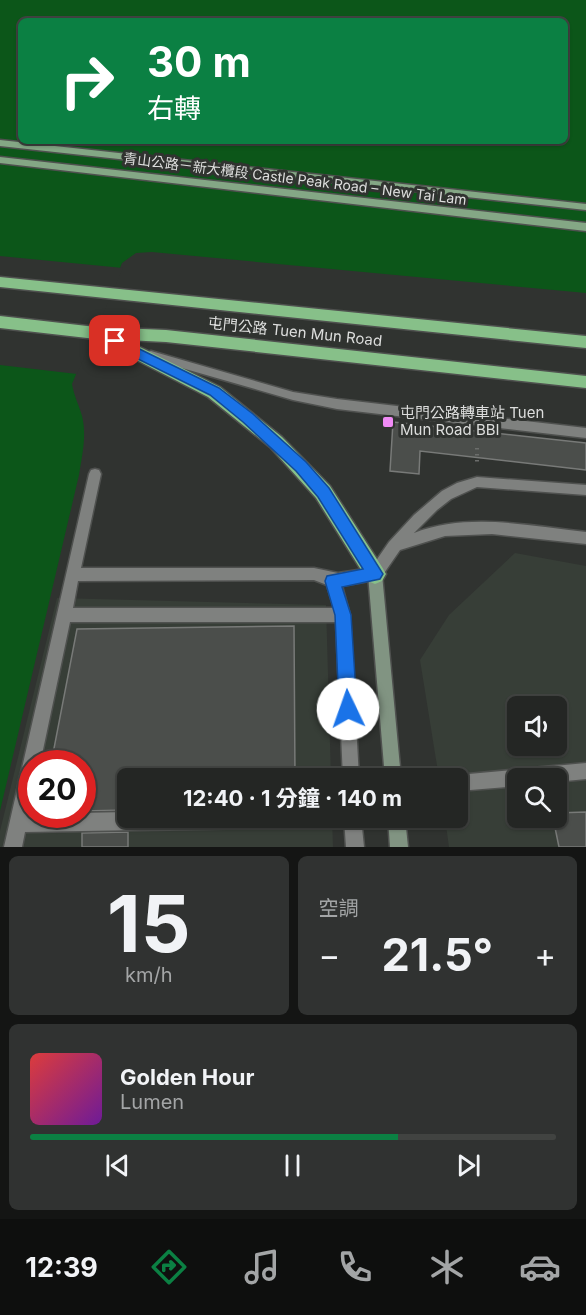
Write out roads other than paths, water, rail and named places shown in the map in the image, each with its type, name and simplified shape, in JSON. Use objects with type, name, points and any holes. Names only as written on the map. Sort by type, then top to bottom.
[{"type":"highway","name":"屯門公路 Tuen Mun Road","points":[[0,282],[586,342]]},
{"type":"highway","name":"屯門公路 Tuen Mun Road","points":[[0,322],[96,333],[166,336],[586,382]]},
{"type":"highway","points":[[96,333],[214,392],[276,442],[323,492],[375,574]]},
{"type":"main road","name":"青山公路－新大欖段 Castle Peak Road – New Tai Lam","points":[[0,143],[586,207]]},
{"type":"main road","name":"青山公路－新大欖段 Castle Peak Road – New Tai Lam","points":[[0,160],[586,227]]},
{"type":"main road","points":[[375,574],[392,768]]},
{"type":"main road","points":[[398,828],[399,847]]},
{"type":"lane","points":[[133,350],[242,382],[315,400],[586,433]]},
{"type":"lane","points":[[34,750],[95,474]]},
{"type":"lane","points":[[74,574],[314,573],[333,581],[375,574],[428,509],[464,485],[477,482],[586,490]]},
{"type":"lane","points":[[397,545],[436,531],[474,528],[586,538]]},
{"type":"lane","points":[[333,581],[343,615],[351,768]]},
{"type":"lane","points":[[64,615],[343,615]]},
{"type":"lane","points":[[468,782],[586,771]]},
{"type":"lane","points":[[96,822],[117,822]]},
{"type":"lane","points":[[13,847],[18,824]]},
{"type":"lane","points":[[354,828],[355,847]]},
{"type":"place","name":"屯門公路轉車站 Tuen Mun Road BBI","points":[[388,422]]}]
